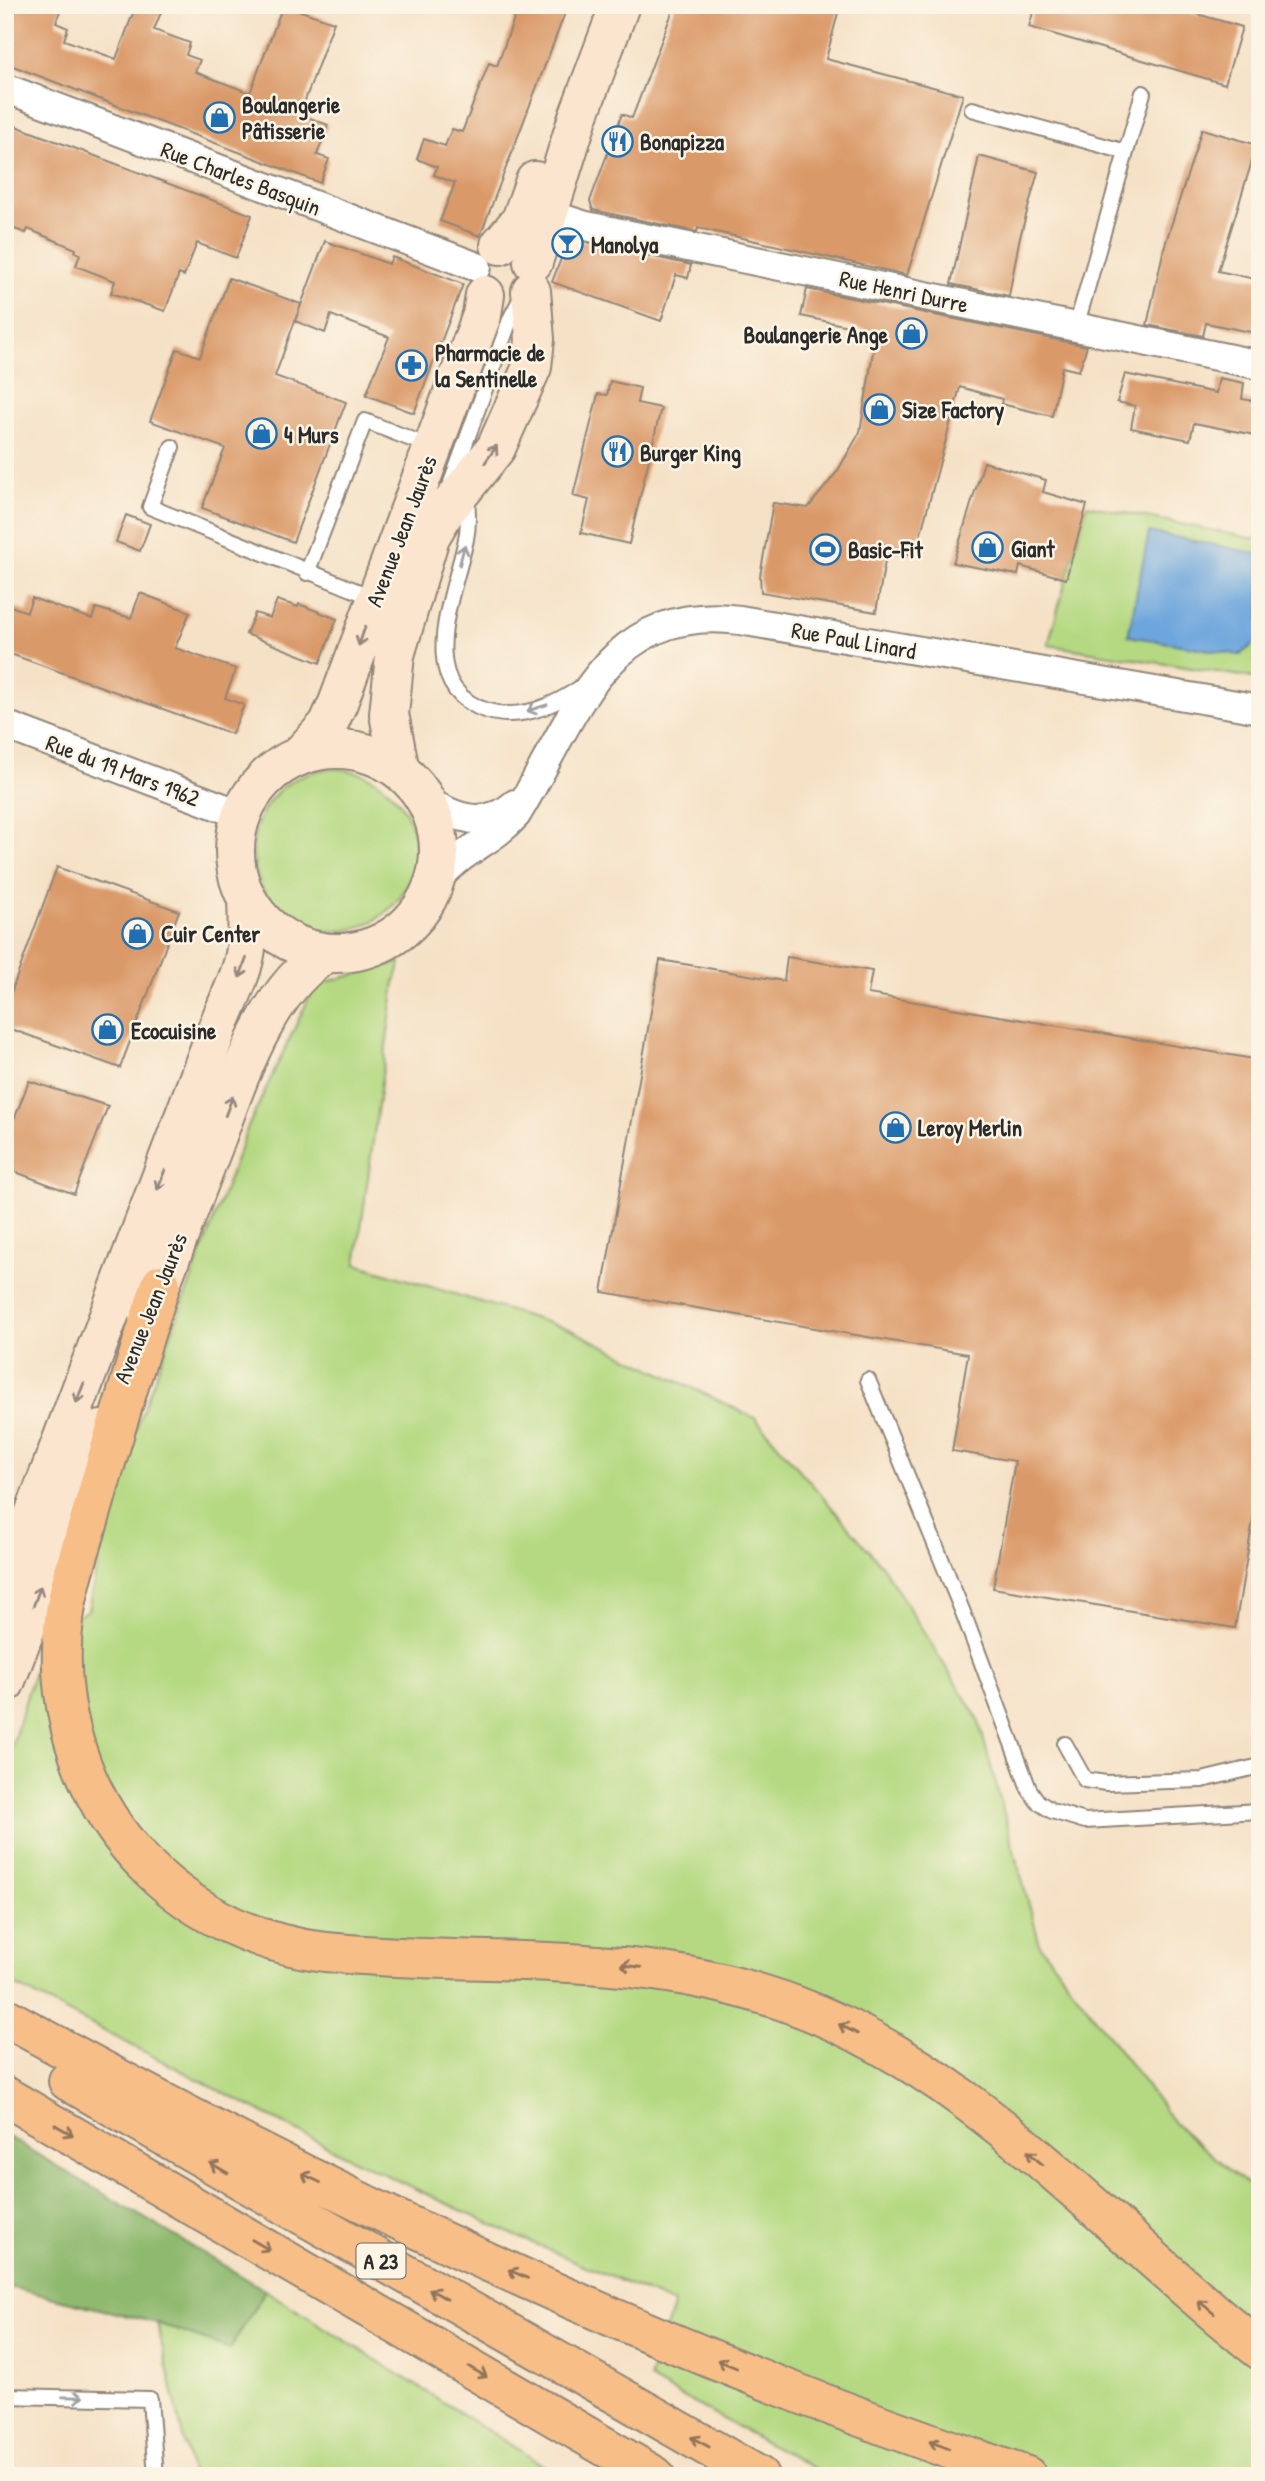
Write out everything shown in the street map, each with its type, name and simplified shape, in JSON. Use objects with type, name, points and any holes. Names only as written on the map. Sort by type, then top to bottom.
[{"type":"highway","points":[[161,1284],[109,1448],[68,1596],[62,1639],[66,1709],[79,1759],[108,1818],[147,1867],[179,1895],[213,1916],[291,1946],[332,1952],[552,1960],[642,1967],[727,1984],[821,2015],[893,2054],[974,2109],[1260,2350]]},
{"type":"highway","points":[[5,2017],[271,2158],[550,2289],[801,2394],[1027,2476]]},
{"type":"highway","name":"A 23","points":[[5,2044],[759,2476]]},
{"type":"highway","name":"A 23","points":[[5,2096],[655,2476]]},
{"type":"main road","name":"Avenue Jean Jaurès","points":[[400,771],[389,724],[391,681],[419,567],[435,528],[501,439],[532,368],[535,340],[508,277],[512,235],[525,212],[562,97],[596,5]]},
{"type":"main road","name":"Avenue Jean Jaurès","points":[[298,757],[321,734],[334,714],[482,315],[548,214],[581,109],[620,5]]},
{"type":"main road","points":[[333,750],[357,751],[380,759],[400,771],[425,800],[434,820],[438,841],[433,885],[417,914],[392,937],[361,950],[327,953],[303,947],[280,936],[261,920],[247,900],[235,864],[235,839],[242,815],[260,784],[298,757],[333,750]]},
{"type":"main road","name":"Avenue Jean Jaurès","points":[[5,1591],[221,1019],[244,967],[249,938],[247,900]]},
{"type":"main road","name":"Avenue Jean Jaurès","points":[[5,1683],[78,1486],[251,1054],[284,993],[304,970],[327,953]]},
{"type":"street","name":"Rue Charles Basquin","points":[[5,88],[508,277]]},
{"type":"street","name":"Rue Henri Durre","points":[[548,214],[586,226],[716,250],[1260,365]]},
{"type":"street","name":"Rue Paul Linard","points":[[433,885],[460,855],[508,824],[596,676],[614,655],[648,631],[692,618],[724,618],[1260,709]]},
{"type":"street","name":"Rue du 19 Mars 1962","points":[[5,725],[242,815]]},
{"type":"street","name":"Rue Paul Linard","points":[[425,800],[456,816],[479,820],[501,814],[529,790]]},
{"type":"lane","points":[[1076,327],[1143,93]]},
{"type":"lane","points":[[972,109],[1126,152]]},
{"type":"lane","name":"Avenue Jean Jaurès","points":[[435,528],[511,317],[508,277]]},
{"type":"lane","points":[[307,573],[365,421],[433,447]]},
{"type":"lane","points":[[172,447],[150,507],[307,573],[376,598]]},
{"type":"lane","points":[[466,488],[466,540],[442,637],[445,667],[455,686],[468,701],[486,710],[519,713],[561,699],[596,676]]},
{"type":"lane","points":[[868,1380],[964,1615],[1022,1773],[1038,1802],[1068,1818],[1085,1821],[1260,1811]]},
{"type":"lane","points":[[1065,1745],[1085,1780],[1106,1783],[1202,1780],[1260,1766]]},
{"type":"lane","points":[[5,2396],[150,2399],[156,2476]]},
{"type":"green space","points":[[1087,505],[1260,540],[1260,679],[1048,645]]},
{"type":"green space","points":[[334,769],[365,776],[391,793],[408,819],[415,850],[408,881],[391,907],[365,924],[334,931],[303,924],[277,907],[260,881],[253,850],[260,819],[277,793],[303,776]]},
{"type":"green space","points":[[401,962],[395,982],[356,1264],[569,1329],[755,1418],[883,1567],[978,1719],[1040,1945],[1175,2124],[1260,2195],[1260,2476],[828,2476],[649,2379],[674,2304],[514,2235],[356,2161],[5,1980],[5,1770],[44,1638],[88,1610],[113,1491],[248,1127],[315,985]]},
{"type":"green space","points":[[5,2135],[265,2290],[230,2349],[157,2323],[5,2286]]},
{"type":"green space","points":[[265,2290],[560,2476],[192,2476],[157,2323],[230,2349]]},
{"type":"water","points":[[1149,532],[1260,554],[1260,640],[1239,655],[1128,636]]},
{"type":"building","points":[[5,5],[62,5],[56,23],[68,28],[64,40],[116,59],[136,5],[164,5],[154,30],[190,43],[186,55],[200,60],[195,72],[250,93],[283,5],[334,22],[300,114],[328,125],[317,155],[329,159],[320,183],[5,63]]},
{"type":"building","points":[[519,5],[568,5],[480,236],[440,221],[455,183],[434,175],[437,167],[417,159],[424,139],[445,146],[452,129],[462,132],[489,63],[497,66]]},
{"type":"building","points":[[675,5],[840,5],[826,59],[963,95],[907,275],[698,228],[697,232],[593,210],[590,201],[622,114],[632,118]]},
{"type":"building","points":[[1035,5],[1166,5],[1242,27],[1225,84],[1029,27]]},
{"type":"building","points":[[5,122],[252,215],[236,258],[197,243],[184,276],[179,274],[165,311],[111,293],[115,281],[76,266],[80,254],[75,252],[76,249],[28,229],[26,233],[5,226]]},
{"type":"building","points":[[1202,129],[1257,145],[1218,271],[1260,280],[1260,334],[1206,323],[1203,336],[1147,325],[1164,248]]},
{"type":"building","points":[[979,156],[1038,172],[1019,241],[1009,296],[951,284]]},
{"type":"building","points":[[569,238],[691,265],[688,278],[676,275],[661,321],[552,282]]},
{"type":"building","points":[[325,241],[389,264],[392,257],[463,284],[414,413],[366,395],[389,337],[331,315],[325,333],[295,321]]},
{"type":"building","name":"4 Murs","points":[[229,278],[301,304],[275,376],[346,402],[293,542],[202,508],[225,448],[150,421],[177,349],[200,357]]},
{"type":"building","points":[[807,289],[1087,346],[1079,371],[1062,367],[1052,416],[1001,404],[1002,399],[960,387],[915,555],[887,550],[876,612],[761,592],[760,576],[773,503],[808,508],[837,472],[860,432],[876,332],[801,316]]},
{"type":"building","points":[[1125,374],[1216,393],[1219,378],[1244,383],[1242,399],[1260,402],[1260,436],[1194,423],[1190,440],[1131,428],[1135,406],[1117,402]]},
{"type":"building","name":"Burger King","points":[[610,381],[640,388],[637,403],[661,408],[629,544],[581,533],[589,500],[573,496],[598,394],[607,395]]},
{"type":"building","points":[[984,462],[1046,480],[1043,492],[1087,505],[1066,579],[1020,566],[1018,575],[953,563]]},
{"type":"building","points":[[126,515],[150,524],[140,551],[116,542]]},
{"type":"building","points":[[140,593],[190,612],[175,648],[236,669],[225,698],[244,705],[232,734],[5,652],[5,604],[27,612],[32,598],[92,619],[96,608],[131,618]]},
{"type":"building","points":[[277,600],[298,607],[299,604],[337,619],[320,663],[246,634],[255,613],[270,618]]},
{"type":"building","points":[[57,867],[179,911],[120,1068],[5,1027],[5,1009]]},
{"type":"building","points":[[787,957],[872,971],[868,994],[1260,1060],[1260,1478],[1235,1628],[993,1588],[1015,1461],[952,1451],[968,1354],[602,1292],[660,960],[784,981]]},
{"type":"building","points":[[29,1081],[108,1106],[74,1194],[5,1168],[5,1143]]},
{"type":"place","name":"Boulangerie Pâtisserie","points":[[219,117]]},
{"type":"place","name":"Bonapizza","points":[[617,141]]},
{"type":"place","name":"Manolya","points":[[568,244]]},
{"type":"place","name":"Boulangerie Ange","points":[[911,334]]},
{"type":"place","name":"Pharmacie de la Sentinelle","points":[[412,365]]},
{"type":"place","name":"Size Factory","points":[[879,409]]},
{"type":"place","name":"4 Murs","points":[[261,434]]},
{"type":"place","name":"Burger King","points":[[617,452]]},
{"type":"place","name":"Giant","points":[[988,548]]},
{"type":"place","name":"Basic-Fit","points":[[825,549]]},
{"type":"place","name":"Cuir Center","points":[[138,933]]},
{"type":"place","name":"Ecocuisine","points":[[108,1030]]},
{"type":"place","name":"Leroy Merlin","points":[[895,1127]]}]
